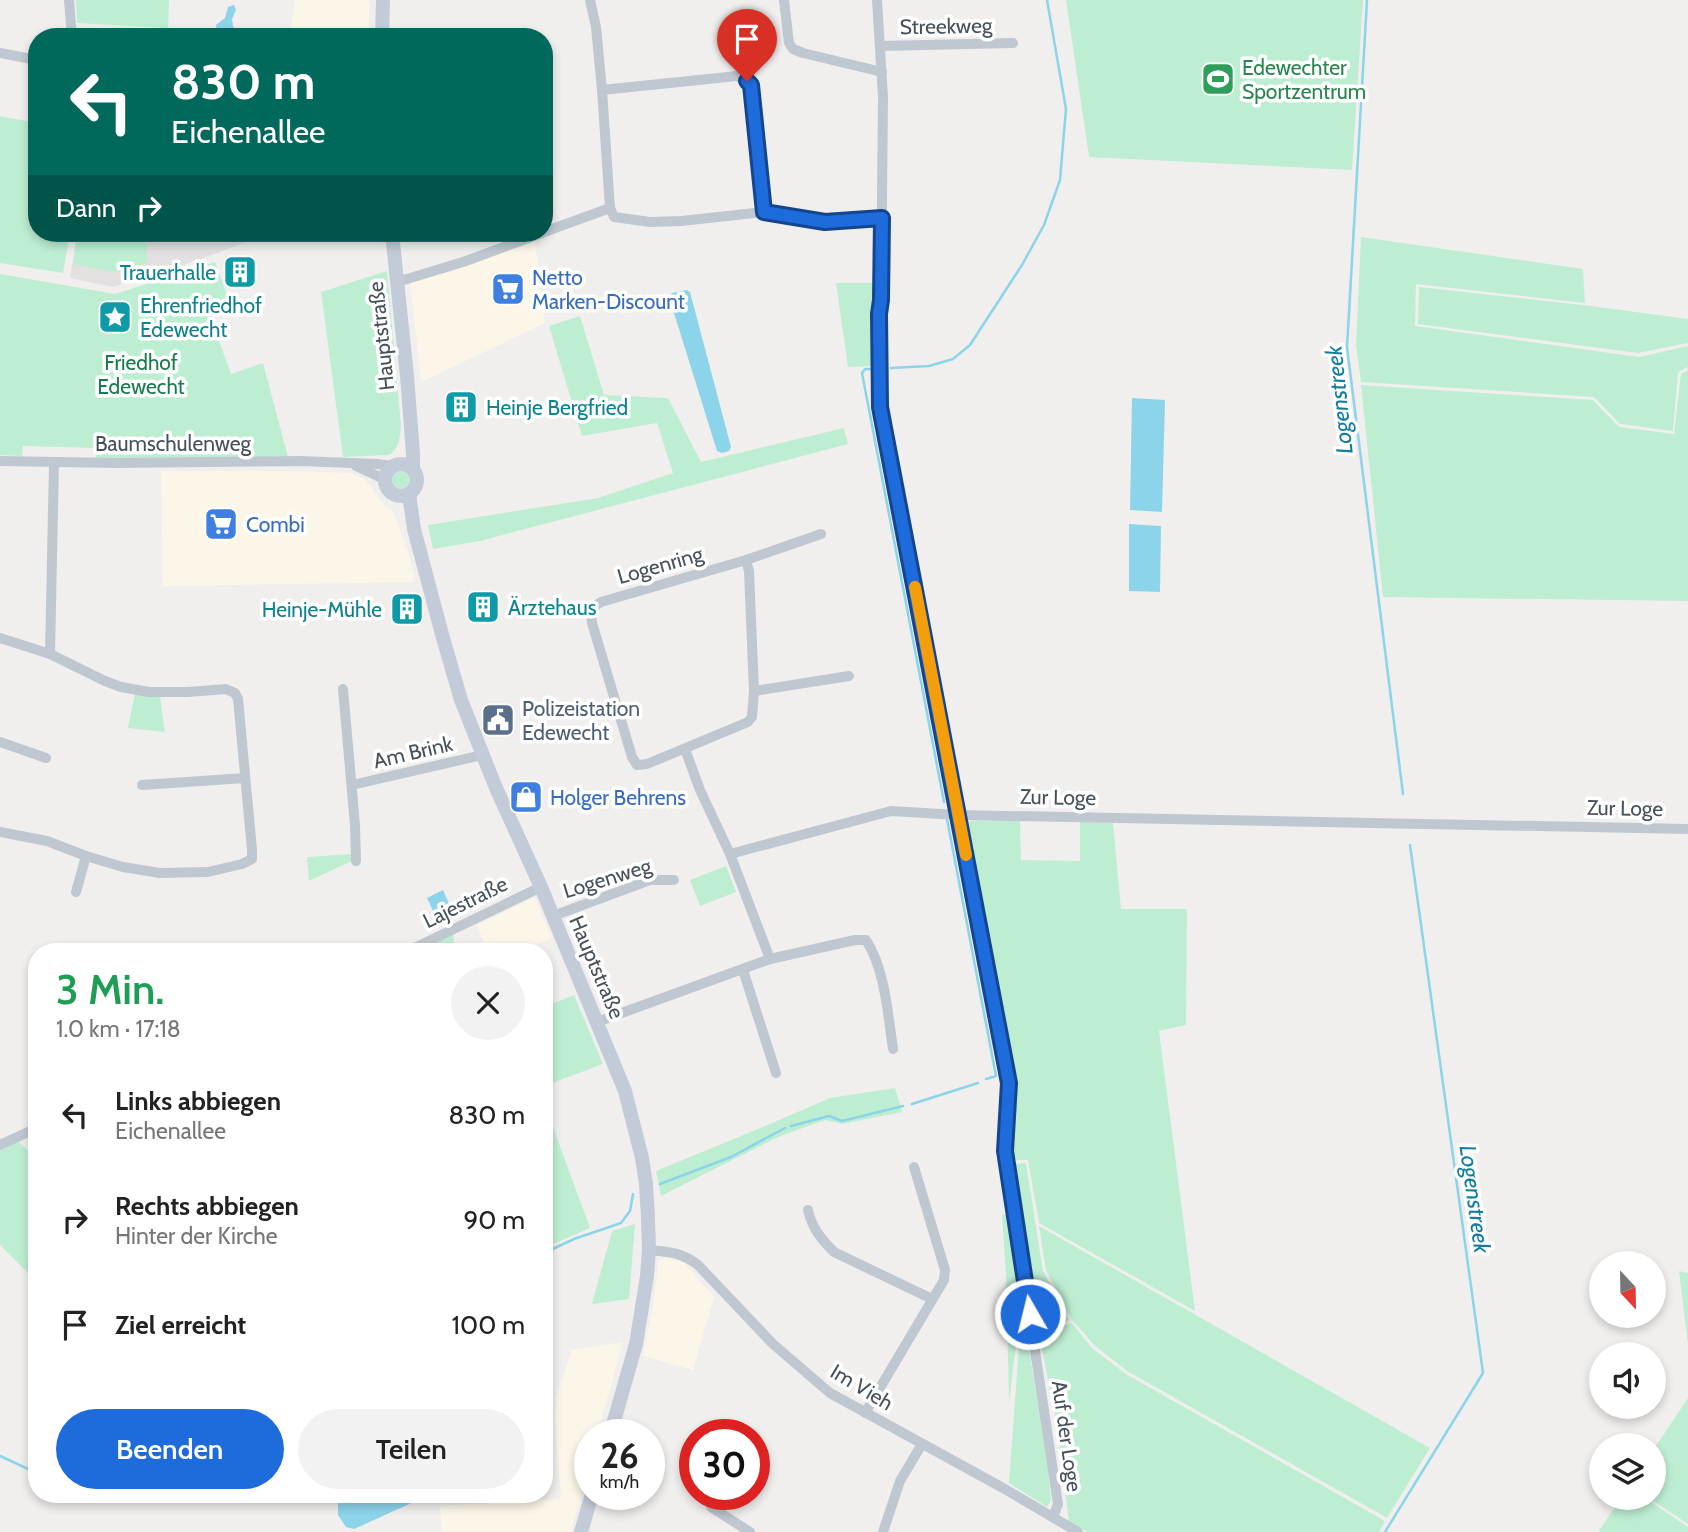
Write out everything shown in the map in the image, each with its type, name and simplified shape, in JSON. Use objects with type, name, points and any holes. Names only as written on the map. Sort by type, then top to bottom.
[{"type":"main road","points":[[382,28],[383,0]]},
{"type":"main road","name":"Hauptstraße","points":[[393,242],[413,454],[397,469]]},
{"type":"main road","points":[[397,469],[415,472],[417,481],[413,491],[405,495],[390,493],[386,489],[397,469]]},
{"type":"main road","name":"Hauptstraße","points":[[405,495],[461,700],[625,1091],[637,1133],[646,1184],[649,1250],[636,1344],[615,1419]]},
{"type":"main road","points":[[581,1532],[587,1510]]},
{"type":"street","points":[[69,0],[71,28]]},
{"type":"street","points":[[590,0],[596,27],[610,208],[614,217],[650,222],[681,221],[764,212],[825,222],[882,218]]},
{"type":"street","points":[[784,0],[789,43],[793,49],[882,72]]},
{"type":"street","name":"Auf der Loge","points":[[877,0],[883,97],[880,407],[1009,1083],[1005,1151],[1058,1504],[1053,1517]]},
{"type":"street","name":"Streekweg","points":[[880,46],[1013,43]]},
{"type":"street","points":[[0,53],[28,58]]},
{"type":"street","points":[[602,90],[737,76],[747,81],[751,85],[764,212]]},
{"type":"street","points":[[553,228],[610,208]]},
{"type":"street","points":[[397,282],[463,262],[510,242]]},
{"type":"street","name":"Baumschulenweg","points":[[0,461],[345,463],[378,464],[397,469]]},
{"type":"street","points":[[50,654],[54,463]]},
{"type":"street","name":"Logenring","points":[[746,560],[749,571],[754,691],[752,717],[748,722],[685,749],[647,764],[637,765],[632,757],[592,623],[591,609],[601,602],[746,560],[821,534]]},
{"type":"street","points":[[0,638],[50,654],[121,687],[149,692],[226,689],[235,693],[238,699],[253,850],[251,859],[242,864],[208,872],[160,873],[123,867],[47,841],[0,832]]},
{"type":"street","points":[[754,691],[849,676]]},
{"type":"street","name":"Am Brink","points":[[344,689],[356,861]]},
{"type":"street","points":[[0,742],[46,758]]},
{"type":"street","points":[[685,749],[700,790],[730,854],[770,959]]},
{"type":"street","name":"Am Brink","points":[[352,785],[482,755]]},
{"type":"street","points":[[142,785],[245,778]]},
{"type":"street","name":"Zur Loge","points":[[730,854],[891,811],[958,815],[1688,829]]},
{"type":"street","points":[[76,892],[86,856]]},
{"type":"street","name":"Logenweg","points":[[553,916],[650,880],[674,880]]},
{"type":"street","name":"Lajestraße","points":[[425,943],[541,887]]},
{"type":"street","points":[[597,1023],[770,959],[855,940],[866,940],[874,953],[886,1000],[893,1049]]},
{"type":"street","points":[[743,970],[776,1073]]},
{"type":"street","points":[[0,1145],[28,1132]]},
{"type":"street","points":[[865,1413],[944,1280],[945,1270],[914,1167]]},
{"type":"street","points":[[808,1210],[812,1225],[823,1242],[834,1252],[932,1299]]},
{"type":"street","name":"Im Vieh","points":[[649,1250],[678,1254],[698,1265],[764,1335],[830,1393],[1078,1532]]},
{"type":"street","points":[[883,1532],[900,1481],[922,1444]]},
{"type":"street","points":[[716,1510],[750,1532]]},
{"type":"shaded area","points":[[295,0],[369,0],[369,28],[290,28]]},
{"type":"shaded area","points":[[76,242],[246,242],[113,287],[70,278]]},
{"type":"shaded area","points":[[535,242],[545,323],[421,382],[410,281]]},
{"type":"shaded area","points":[[161,471],[351,473],[365,479],[385,506],[393,511],[409,554],[415,582],[163,586]]},
{"type":"shaded area","points":[[535,897],[551,938],[540,943],[484,943],[477,925]]},
{"type":"shaded area","points":[[669,1258],[684,1263],[714,1297],[693,1370],[643,1356],[659,1261]]},
{"type":"shaded area","points":[[622,1342],[601,1419],[574,1419],[574,1510],[577,1510],[571,1532],[442,1532],[440,1506],[553,1503],[553,1499],[561,1499],[556,1399],[572,1350]]},
{"type":"green space","points":[[76,0],[169,0],[168,28],[77,23]]},
{"type":"green space","name":"Edewechter Sportzentrum","points":[[1066,0],[1363,0],[1352,170],[1089,157]]},
{"type":"green space","points":[[0,116],[28,121],[28,242],[68,242],[63,273],[0,263]]},
{"type":"green space","points":[[1361,237],[1583,269],[1585,303],[1416,284],[1415,326],[1639,357],[1688,346],[1688,367],[1678,372],[1673,431],[1620,424],[1594,397],[1361,382],[1356,345]]},
{"type":"green space","points":[[76,242],[147,242],[147,263],[113,272],[73,264]]},
{"type":"green space","name":"Friedhof Edewecht","points":[[215,262],[232,308],[210,316],[231,374],[263,363],[288,457],[96,458],[97,448],[23,446],[22,456],[0,455],[0,274],[115,294]]},
{"type":"green space","points":[[387,271],[401,426],[399,438],[397,446],[389,455],[343,457],[321,292]]},
{"type":"green space","points":[[836,283],[873,283],[872,366],[848,367]]},
{"type":"green space","points":[[1419,287],[1688,319],[1688,343],[1638,353],[1418,324]]},
{"type":"green space","points":[[580,316],[604,395],[668,398],[701,462],[844,428],[848,444],[480,541],[433,549],[428,525],[598,498],[673,473],[657,423],[582,436],[549,326]]},
{"type":"green space","points":[[1688,370],[1688,601],[1383,597],[1361,385],[1593,400],[1619,427],[1674,434],[1681,374]]},
{"type":"green space","points":[[401,471],[407,474],[410,480],[407,486],[401,489],[395,486],[392,480],[395,474]]},
{"type":"green space","points":[[135,693],[160,697],[165,732],[128,728]]},
{"type":"green space","points":[[970,821],[1020,821],[1021,860],[1080,861],[1080,822],[1113,823],[1121,909],[1187,909],[1186,1025],[1159,1031],[1195,1311],[1039,1223],[1028,1160],[1013,1160],[1016,1089],[968,827]]},
{"type":"green space","points":[[353,854],[354,860],[309,881],[307,857]]},
{"type":"green space","points":[[726,866],[736,892],[700,906],[690,880]]},
{"type":"green space","points":[[453,933],[454,943],[431,943]]},
{"type":"green space","points":[[574,995],[603,1064],[553,1083],[553,1003]]},
{"type":"green space","points":[[895,1088],[902,1112],[842,1124],[825,1120],[778,1137],[661,1196],[656,1171],[830,1098]]},
{"type":"green space","points":[[553,1127],[590,1228],[553,1244]]},
{"type":"green space","points":[[18,1141],[28,1151],[28,1273],[0,1245],[0,1149]]},
{"type":"green space","points":[[1026,1163],[1043,1271],[1069,1320],[1038,1328],[1013,1164]]},
{"type":"green space","points":[[1011,1214],[1021,1302],[1009,1403],[1002,1215]]},
{"type":"green space","points":[[635,1224],[629,1299],[592,1304],[612,1231]]},
{"type":"green space","points":[[1039,1226],[1430,1448],[1387,1518],[1127,1371],[1094,1345],[1072,1320],[1046,1270]]},
{"type":"green space","points":[[1679,1271],[1688,1273],[1688,1345]]},
{"type":"green space","points":[[1022,1305],[1048,1470],[1051,1500],[1047,1507],[1009,1483]]},
{"type":"green space","points":[[1072,1323],[1092,1348],[1126,1374],[1385,1521],[1379,1532],[1088,1532],[1069,1522],[1057,1428],[1039,1333]]},
{"type":"green space","points":[[1688,1398],[1688,1524],[1666,1509],[1665,1433]]},
{"type":"green space","points":[[1613,1510],[1663,1510],[1688,1527],[1688,1532],[1599,1531]]},
{"type":"water","points":[[234,5],[236,10],[232,19],[234,28],[216,28],[216,25],[225,18],[228,7]]},
{"type":"water","points":[[687,290],[690,292],[731,447],[729,451],[722,453],[717,451],[669,297],[672,293]]},
{"type":"water","points":[[1132,398],[1165,400],[1162,512],[1130,510]]},
{"type":"water","points":[[1129,524],[1161,526],[1160,592],[1129,591]]},
{"type":"water","points":[[443,890],[455,918],[440,926],[427,898]]},
{"type":"water","points":[[338,1503],[412,1503],[354,1529],[346,1527],[338,1515]]},
{"type":"waterway","points":[[891,368],[929,366],[953,359],[970,345],[1022,265],[1044,225],[1060,180],[1066,109],[1047,0]]},
{"type":"waterway","name":"Logenstreek","points":[[1367,0],[1347,347],[1403,794]]},
{"type":"waterway","points":[[872,369],[865,369],[862,373],[944,802]]},
{"type":"waterway","points":[[947,819],[996,1076],[986,1079]]},
{"type":"waterway","name":"Logenstreek","points":[[1385,1532],[1483,1373],[1410,845]]},
{"type":"waterway","points":[[912,1104],[978,1083]]},
{"type":"waterway","points":[[791,1126],[829,1116],[842,1121],[903,1106]]},
{"type":"waterway","points":[[660,1184],[731,1157],[785,1128]]},
{"type":"waterway","points":[[553,1249],[621,1223],[630,1211],[633,1194]]},
{"type":"waterway","points":[[0,1456],[28,1469]]},
{"type":"slow traffic","points":[[915,587],[966,855]]},
{"type":"place","name":"Edewechter Sportzentrum","points":[[1218,79]]},
{"type":"place","name":"Trauerhalle","points":[[240,272]]},
{"type":"place","name":"Netto Marken-Discount","points":[[508,289]]},
{"type":"place","name":"Ehrenfriedhof Edewecht","points":[[115,317]]},
{"type":"place","name":"Heinje Bergfried","points":[[461,407]]},
{"type":"place","name":"Combi","points":[[221,524]]},
{"type":"place","name":"Ärztehaus","points":[[483,607]]},
{"type":"place","name":"Heinje-Mühle","points":[[407,609]]},
{"type":"place","name":"Polizeistation Edewecht","points":[[498,720]]},
{"type":"place","name":"Holger Behrens","points":[[526,797]]},
{"type":"route","points":[[747,81],[751,85],[764,212],[825,222],[882,218],[880,407],[1009,1083],[1005,1151],[1030,1314]]}]
